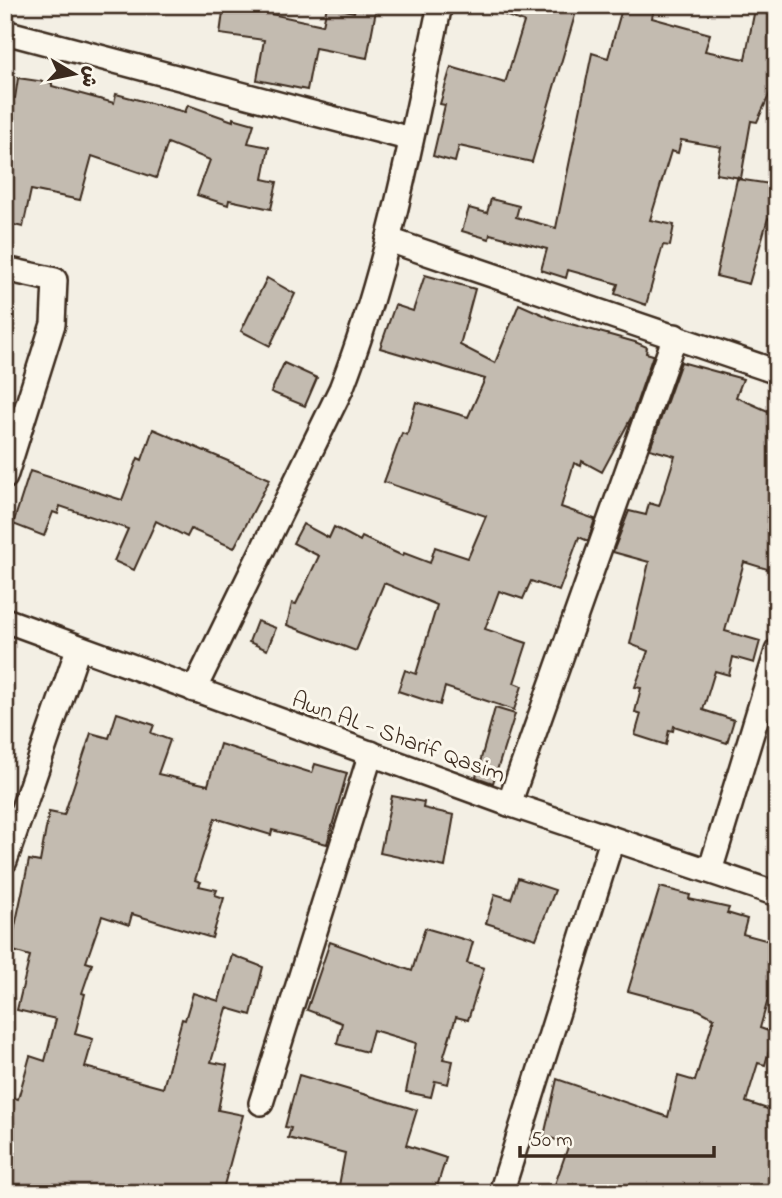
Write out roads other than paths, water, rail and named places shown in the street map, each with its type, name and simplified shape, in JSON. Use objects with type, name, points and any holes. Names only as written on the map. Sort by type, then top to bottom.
[{"type":"street","points":[[194,690],[341,390],[356,351],[389,240],[440,5]]},
{"type":"street","points":[[5,33],[411,139]]},
{"type":"street","points":[[389,240],[777,372]]},
{"type":"street","points":[[5,269],[55,280],[53,324],[5,477]]},
{"type":"street","points":[[509,804],[674,336]]},
{"type":"street","name":"Awn AL - Sharif Qasim","points":[[5,620],[78,649],[509,804],[777,894]]},
{"type":"street","points":[[5,861],[78,649]]},
{"type":"street","points":[[710,871],[777,651]]},
{"type":"street","points":[[261,1103],[371,754]]},
{"type":"street","points":[[501,1193],[612,840]]}]
